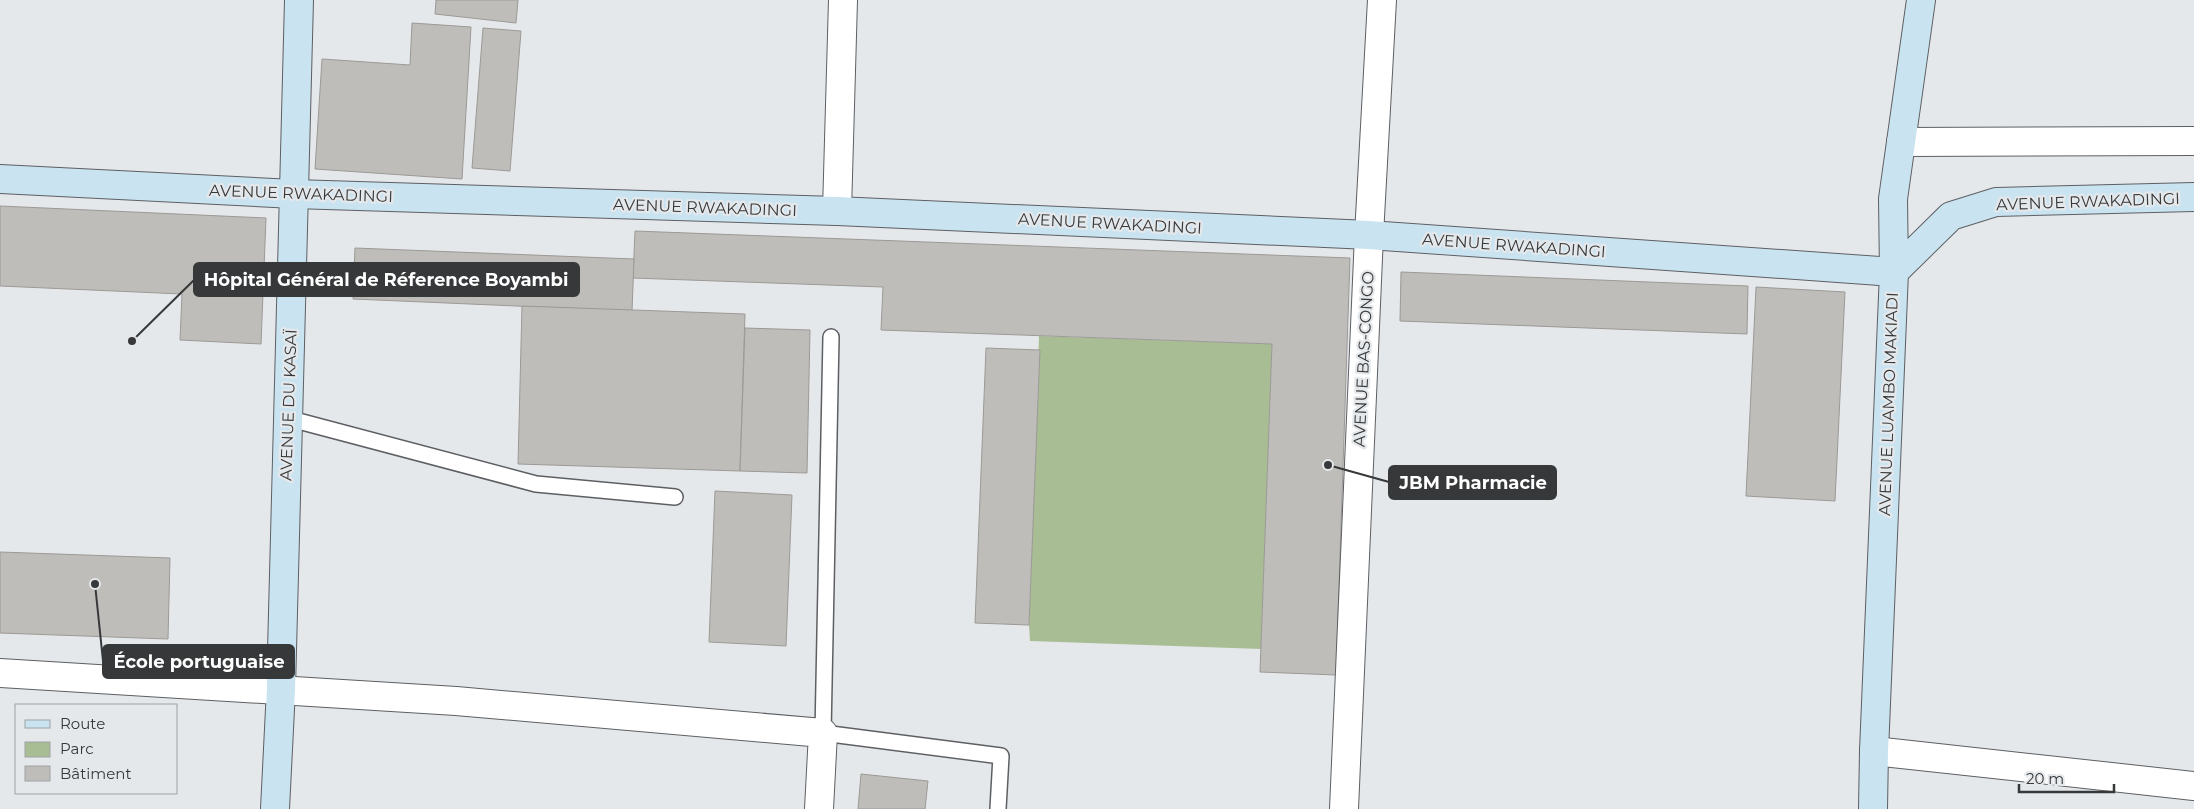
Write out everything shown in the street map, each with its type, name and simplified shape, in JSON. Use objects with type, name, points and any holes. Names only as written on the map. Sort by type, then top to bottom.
[{"type":"street","name":"AVENUE DU KASAÏ","points":[[275,809],[281,689],[299,0]]},
{"type":"street","points":[[837,211],[843,0]]},
{"type":"street","name":"AVENUE BAS-CONGO","points":[[1344,809],[1369,235],[1382,0]]},
{"type":"street","name":"AVENUE LUAMBO MAKIADI","points":[[1873,809],[1894,272],[1893,199],[1920,0]]},
{"type":"street","points":[[1900,142],[2194,142]]},
{"type":"street","name":"AVENUE RWAKADINGI","points":[[0,179],[294,194],[837,211],[1369,235],[1894,272],[1951,216],[1996,202],[2194,197]]},
{"type":"street","points":[[0,672],[456,701],[823,733],[819,809]]},
{"type":"street","points":[[1874,751],[2194,786]]},
{"type":"lane","points":[[831,337],[823,733],[1001,756],[998,809]]},
{"type":"lane","points":[[287,418],[536,484],[675,497]]},
{"type":"green space","points":[[1039,336],[1272,344],[1261,649],[1030,641]]},
{"type":"building","points":[[436,0],[518,0],[516,23],[435,14]]},
{"type":"building","points":[[412,23],[471,27],[462,179],[315,169],[322,59],[410,65]]},
{"type":"building","points":[[483,28],[521,31],[510,171],[472,168]]},
{"type":"building","points":[[0,206],[266,218],[261,344],[180,340],[182,294],[0,286]]},
{"type":"building","points":[[635,231],[1350,258],[1336,675],[1260,672],[1272,344],[881,330],[883,287],[633,278]]},
{"type":"building","points":[[355,248],[634,259],[632,311],[353,299]]},
{"type":"building","points":[[1401,272],[1748,286],[1747,334],[1400,321]]},
{"type":"building","points":[[1756,287],[1845,292],[1835,501],[1746,496]]},
{"type":"building","points":[[522,306],[745,314],[740,471],[518,464]]},
{"type":"building","points":[[745,328],[810,330],[807,473],[740,471]]},
{"type":"building","points":[[986,348],[1040,350],[1029,625],[975,623]]},
{"type":"building","points":[[715,491],[792,495],[786,646],[709,642]]},
{"type":"building","points":[[0,552],[170,558],[168,639],[0,633]]},
{"type":"building","points":[[861,774],[928,781],[925,809],[858,809]]},
{"type":"place","name":"Hôpital Général de Réference Boyambi","points":[[132,341]]},
{"type":"place","name":"JBM Pharmacie","points":[[1328,465]]},
{"type":"place","name":"École portuguaise","points":[[95,584]]}]
